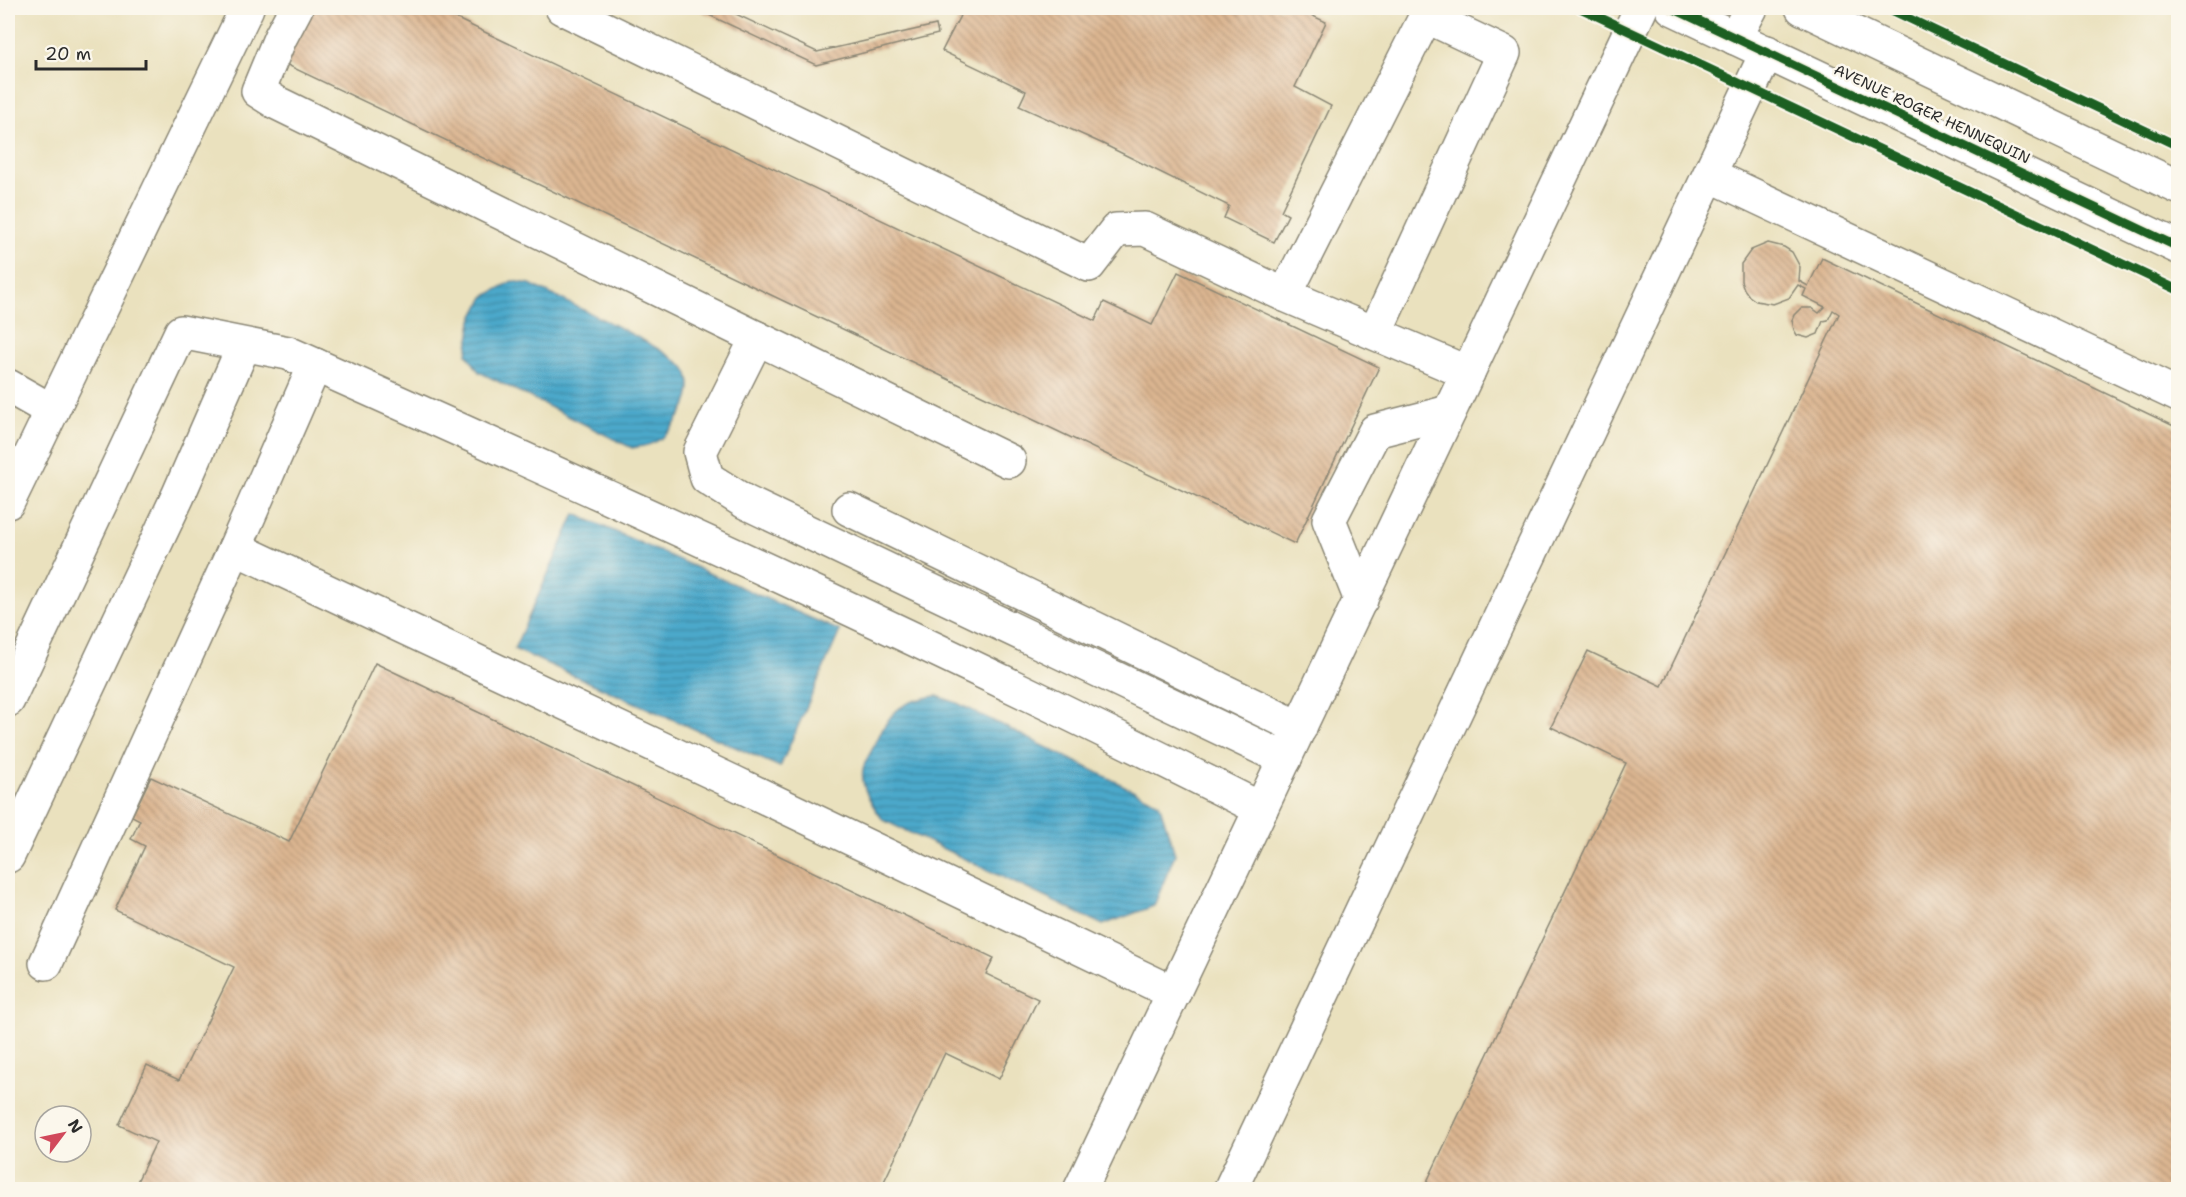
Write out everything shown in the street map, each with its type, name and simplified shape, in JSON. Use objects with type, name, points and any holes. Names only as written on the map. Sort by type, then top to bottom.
[{"type":"street","points":[[8,502],[247,8]]},
{"type":"street","points":[[296,8],[258,90],[277,103],[1009,461]]},
{"type":"street","points":[[562,8],[1089,265],[1116,230],[1145,229],[1285,294],[1468,373]]},
{"type":"street","points":[[1080,1190],[1641,8]]},
{"type":"street","name":"AVENUE ROGER HENNEQUIN","points":[[1672,8],[2178,247]]},
{"type":"street","points":[[1736,38],[1751,8]]},
{"type":"street","points":[[1802,8],[2178,187]]},
{"type":"street","points":[[1285,294],[1426,16],[1504,54],[1375,333]]},
{"type":"street","points":[[1230,1190],[1767,52]]},
{"type":"street","points":[[1710,175],[2178,395]]},
{"type":"street","points":[[8,700],[181,332],[288,353],[611,498],[1140,747],[1261,809]]},
{"type":"street","points":[[757,338],[700,452],[707,478],[745,502],[1285,759]]},
{"type":"street","points":[[8,856],[19,802],[178,496],[244,345]]},
{"type":"street","points":[[46,963],[235,548],[315,365]]},
{"type":"street","points":[[8,386],[52,411]]},
{"type":"street","points":[[1361,600],[1329,520],[1375,431],[1449,412]]},
{"type":"street","points":[[849,509],[1300,728]]},
{"type":"street","points":[[235,548],[733,782],[1174,993]]},
{"type":"water","points":[[512,281],[530,284],[588,312],[640,338],[678,362],[688,375],[690,392],[684,409],[666,434],[649,445],[632,448],[479,372],[467,354],[472,320],[484,297]]},
{"type":"water","points":[[575,514],[840,631],[780,767],[514,649]]},
{"type":"water","points":[[937,696],[957,703],[1159,803],[1175,854],[1154,906],[1103,925],[883,820],[865,790],[863,769],[865,764],[890,717],[896,711],[913,701]]},
{"type":"building","points":[[307,8],[434,8],[1095,321],[1104,302],[1152,325],[1178,272],[1379,367],[1295,544],[281,62]]},
{"type":"building","points":[[694,8],[723,8],[817,52],[936,25],[938,34],[816,65]]},
{"type":"building","points":[[964,8],[1296,8],[1326,22],[1295,87],[1331,106],[1281,211],[1288,215],[1274,242],[1224,218],[1229,206],[1101,143],[1019,106],[1026,91],[942,51]]},
{"type":"building","points":[[1768,243],[1784,247],[1792,252],[1800,267],[1799,281],[1808,286],[1822,258],[2178,428],[2178,1190],[1423,1190],[1626,763],[1551,727],[1588,651],[1662,686],[1839,314],[1833,310],[1828,320],[1823,321],[1818,334],[1808,338],[1797,335],[1792,320],[1794,315],[1801,308],[1812,308],[1819,313],[1825,307],[1803,296],[1806,289],[1798,285],[1789,298],[1773,304],[1756,301],[1749,296],[1741,281],[1741,264],[1751,250]]},
{"type":"building","points":[[375,663],[994,958],[986,974],[1038,999],[999,1079],[945,1053],[880,1190],[133,1190],[156,1142],[119,1125],[147,1065],[179,1080],[234,967],[115,910],[145,846],[131,839],[140,820],[132,816],[151,777],[289,842]]},
{"type":"cycle path","points":[[1580,8],[2178,290]]},
{"type":"cycle path","points":[[1672,8],[2178,247]]},
{"type":"cycle path","points":[[1887,8],[2178,146]]}]
